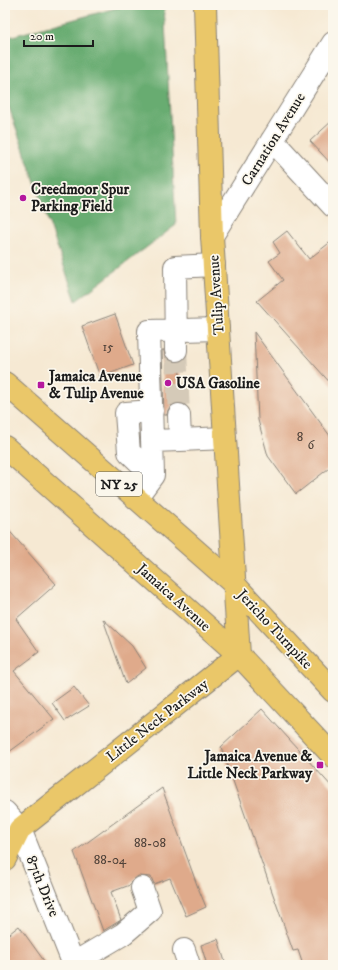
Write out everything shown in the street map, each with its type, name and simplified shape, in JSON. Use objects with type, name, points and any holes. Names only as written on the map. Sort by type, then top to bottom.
[{"type":"main road","name":"Tulip Avenue","points":[[205,5],[212,236],[234,584]]},
{"type":"main road","name":"NY 25","points":[[5,383],[234,584]]},
{"type":"main road","name":"Jamaica Avenue","points":[[5,448],[239,655],[333,756]]},
{"type":"main road","points":[[234,584],[239,655]]},
{"type":"main road","name":"Jericho Turnpike","points":[[234,584],[333,691]]},
{"type":"main road","name":"Little Neck Parkway","points":[[5,859],[13,830],[239,655]]},
{"type":"street","name":"Carnation Avenue","points":[[212,236],[333,43]]},
{"type":"street","points":[[272,140],[333,206]]},
{"type":"street","points":[[176,340],[175,267],[214,265]]},
{"type":"street","points":[[136,498],[153,475],[149,331],[176,340],[218,329]]},
{"type":"street","points":[[152,411],[126,414],[129,452],[153,475]]},
{"type":"street","points":[[179,415],[180,440]]},
{"type":"street","points":[[152,441],[225,438]]},
{"type":"street","name":"87th Drive","points":[[5,812],[74,964]]},
{"type":"street","points":[[74,964],[122,934],[150,910],[142,888]]},
{"type":"green space","points":[[127,5],[164,5],[176,225],[76,301],[5,96],[5,38]]},
{"type":"building","points":[[333,120],[333,166],[310,141]]},
{"type":"building","points":[[287,231],[309,259],[333,240],[333,386],[257,301],[283,280],[269,261],[280,253],[273,242]]},
{"type":"building","points":[[115,314],[133,365],[100,377],[82,326]]},
{"type":"building","points":[[254,332],[333,440],[333,465],[296,494],[268,456],[258,420]]},
{"type":"building","points":[[162,350],[164,350],[165,357],[170,361],[179,362],[182,403],[172,405],[168,410],[167,415],[164,415]]},
{"type":"building","points":[[5,526],[56,584],[16,619],[39,652],[14,671],[54,719],[5,755]]},
{"type":"building","points":[[103,619],[132,646],[146,668],[126,684]]},
{"type":"building","points":[[74,687],[89,706],[65,721],[52,703]]},
{"type":"building","points":[[262,709],[333,788],[333,965],[303,965],[298,950],[293,951],[221,747]]},
{"type":"building","points":[[162,788],[206,907],[186,916],[170,878],[154,884],[151,877],[138,876],[130,885],[111,892],[121,920],[103,931],[74,852]]},
{"type":"building","points":[[19,926],[47,965],[5,965],[5,937]]},
{"type":"building","points":[[218,939],[226,965],[207,965],[201,945]]},
{"type":"tunnel","points":[[176,350],[179,415]]},
{"type":"place","name":"Creedmoor Spur Parking Field","points":[[23,198]]},
{"type":"place","name":"USA Gasoline","points":[[168,383]]},
{"type":"place","name":"Jamaica Avenue & Tulip Avenue","points":[[41,385]]},
{"type":"place","name":"Jamaica Avenue & Little Neck Parkway","points":[[320,765]]}]
